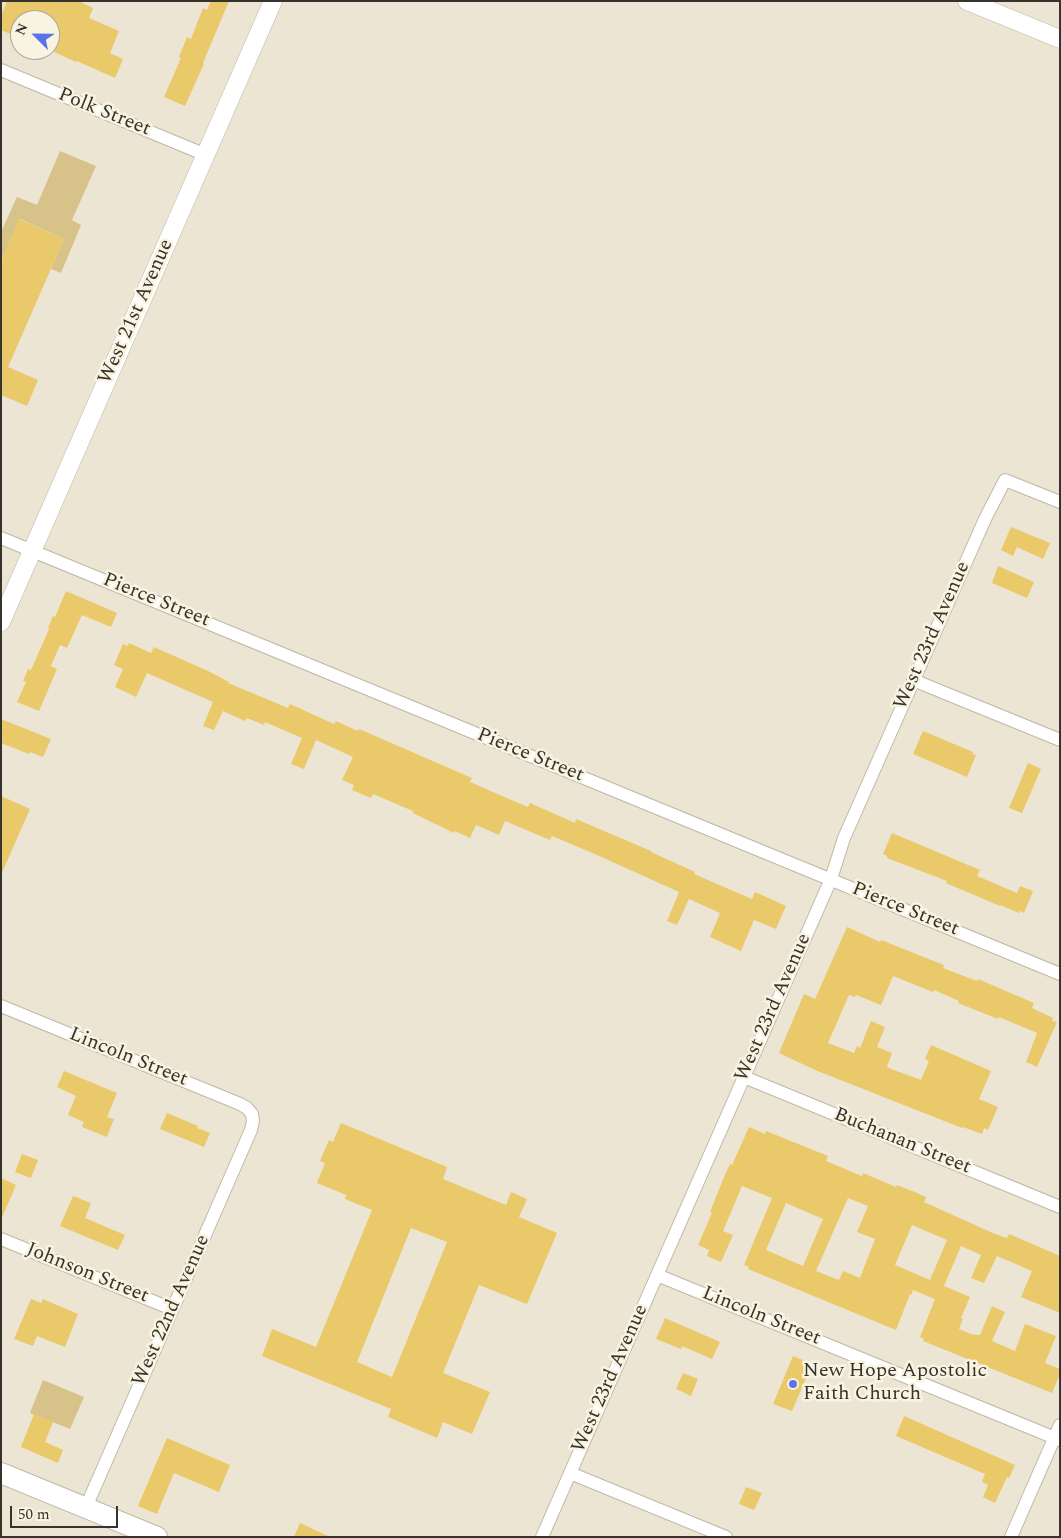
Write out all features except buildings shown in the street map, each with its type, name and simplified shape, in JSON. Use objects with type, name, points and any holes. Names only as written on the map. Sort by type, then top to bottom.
[{"type":"main road","points":[[1,1473],[157,1537]]},
{"type":"street","name":"West 21st Avenue","points":[[1,622],[273,1]]},
{"type":"street","points":[[967,1],[1060,39]]},
{"type":"street","name":"Polk Street","points":[[1,70],[206,155]]},
{"type":"street","name":"West 23rd Avenue","points":[[542,1537],[831,879],[844,838],[913,680],[1005,480],[1060,502]]},
{"type":"street","name":"Pierce Street","points":[[1,538],[1060,974]]},
{"type":"street","points":[[913,680],[1060,740]]},
{"type":"street","name":"Lincoln Street","points":[[1,1006],[240,1104],[252,1114]]},
{"type":"street","name":"Buchanan Street","points":[[744,1077],[1060,1207]]},
{"type":"street","name":"West 22nd Avenue","points":[[86,1507],[251,1130],[252,1114]]},
{"type":"street","name":"Johnson Street","points":[[1,1239],[172,1310]]},
{"type":"street","name":"Lincoln Street","points":[[657,1274],[1057,1439]]},
{"type":"street","points":[[1011,1537],[1057,1439],[1060,1425]]},
{"type":"street","points":[[570,1473],[726,1537]]},
{"type":"shaded area","points":[[60,151],[96,166],[72,220],[81,225],[61,273],[51,269],[64,239],[20,219],[3,257],[1,256],[1,232],[17,197],[37,205]]},
{"type":"shaded area","points":[[43,1380],[84,1397],[70,1429],[30,1413]]},
{"type":"place","name":"New Hope Apostolic Faith Church","points":[[793,1384]]}]
